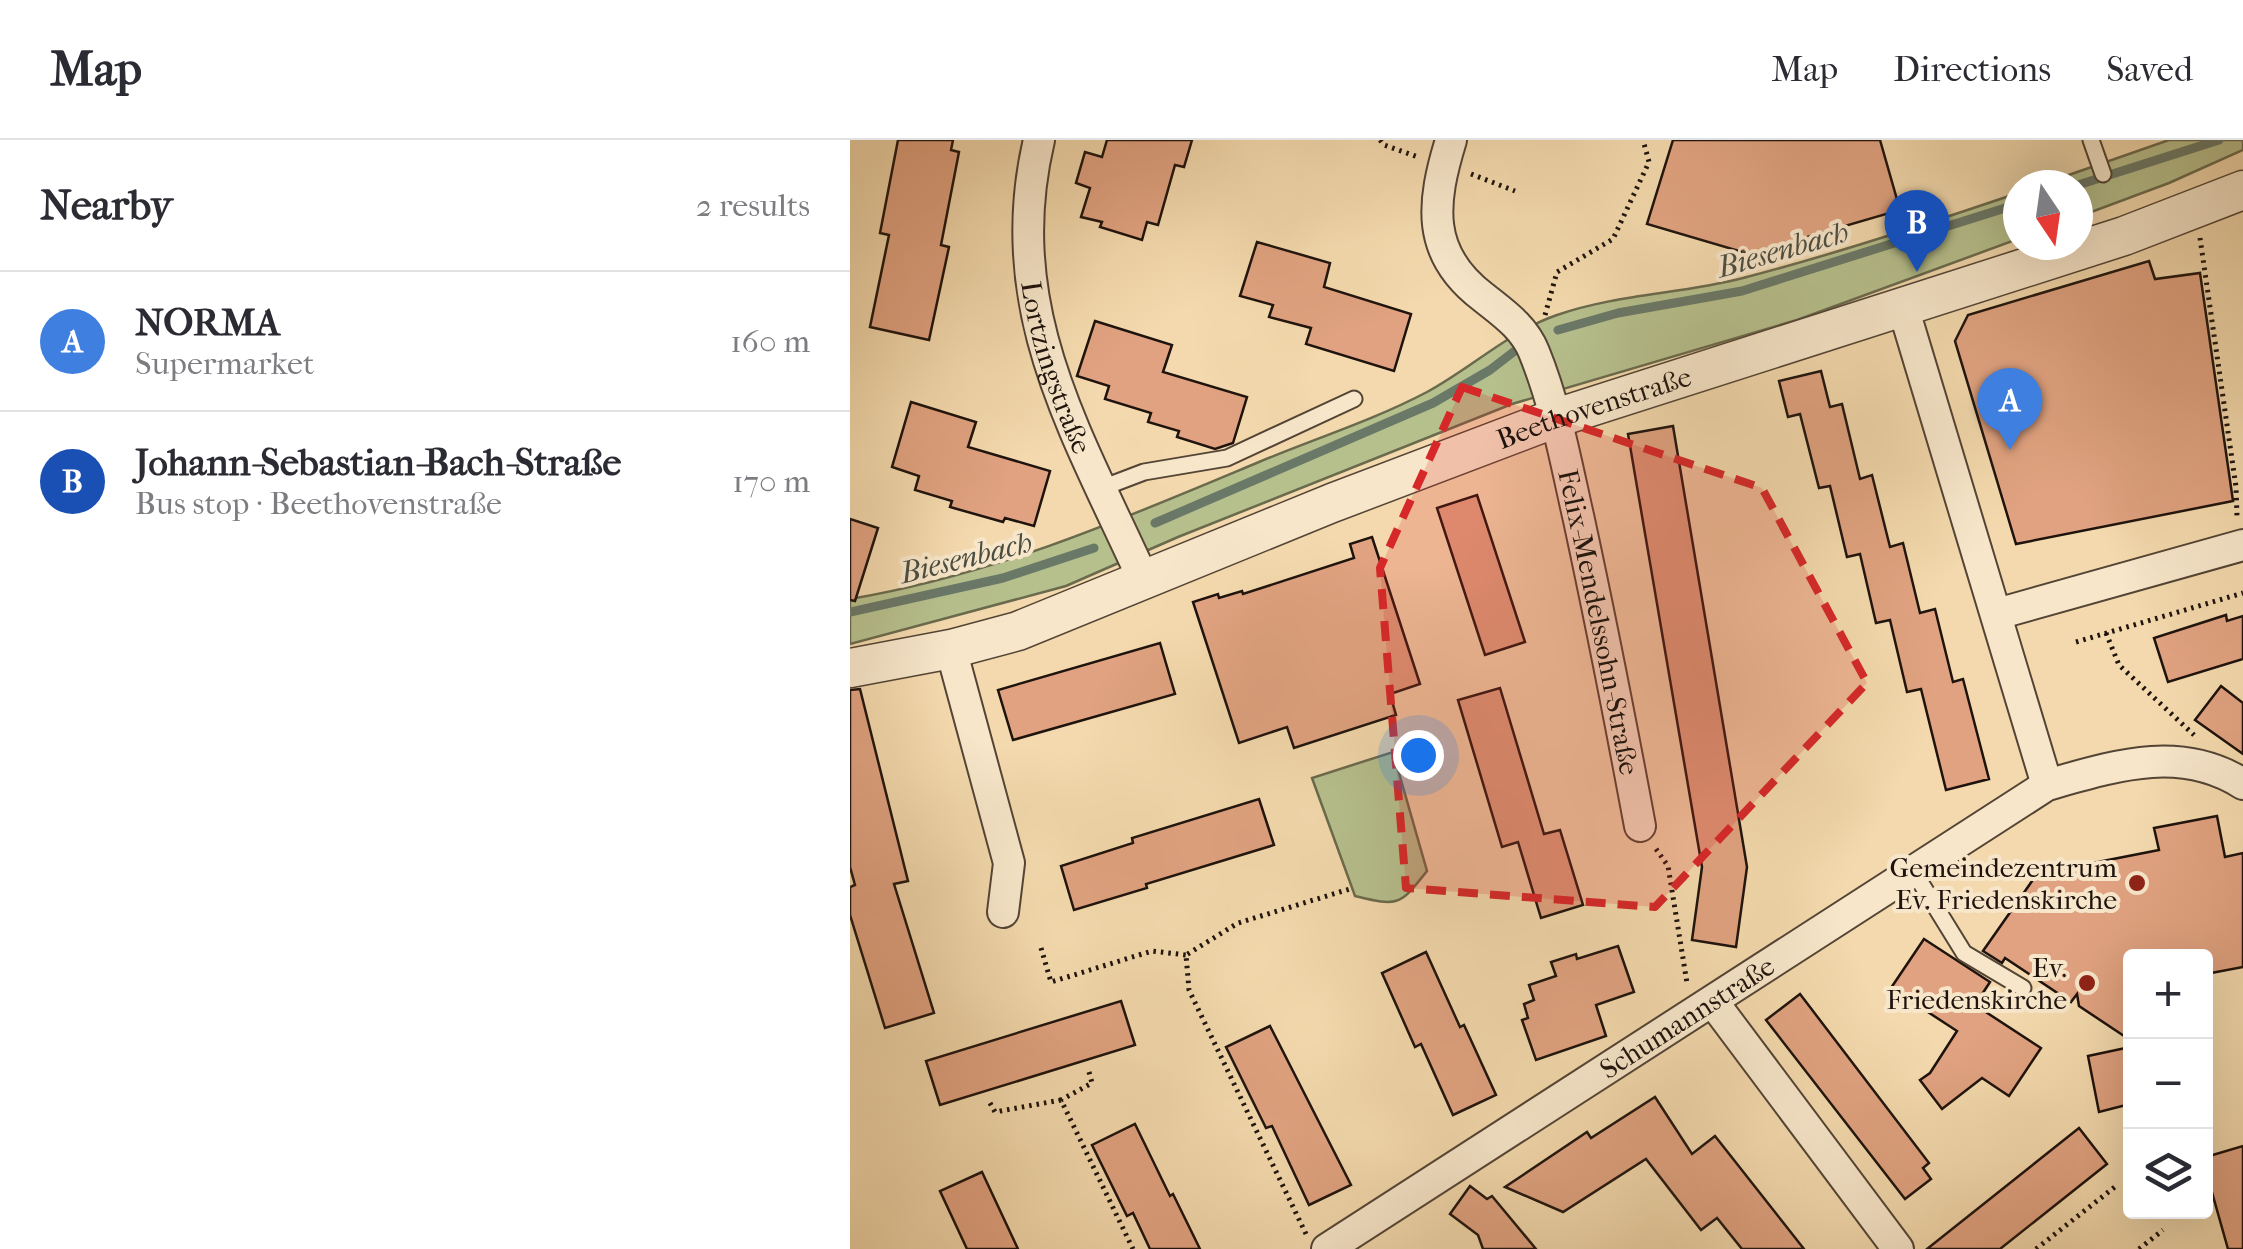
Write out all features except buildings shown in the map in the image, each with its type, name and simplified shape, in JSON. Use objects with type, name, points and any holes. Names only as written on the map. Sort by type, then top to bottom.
[{"type":"street","name":"Lortzingstraße","points":[[1039,140],[1028,207],[1033,299],[1046,359],[1059,396],[1144,581]]},
{"type":"street","points":[[1451,140],[1436,209],[1444,252],[1470,286],[1527,338],[1556,418]]},
{"type":"street","name":"Beethovenstraße","points":[[850,668],[951,649],[1046,621],[1332,502],[1556,418],[2124,236],[2243,190]]},
{"type":"street","points":[[1903,307],[2047,785]]},
{"type":"street","name":"Felix-Mendelssohn-Straße","points":[[1556,418],[1603,630],[1640,826]]},
{"type":"street","points":[[1997,614],[2240,531]]},
{"type":"street","points":[[951,649],[1009,863],[1004,912]]},
{"type":"street","name":"Schumannstraße","points":[[1327,1245],[1701,1000],[1914,872],[2047,785],[2121,764],[2162,760],[2196,763],[2226,773],[2243,784]]},
{"type":"street","points":[[1701,1000],[1898,1249]]},
{"type":"lane","points":[[2092,140],[2102,174]]},
{"type":"lane","points":[[1102,488],[1144,472],[1227,458],[1354,399]]},
{"type":"lane","points":[[1914,872],[1964,953],[2023,988]]},
{"type":"path","points":[[1541,326],[1557,272],[1613,239],[1649,162],[1643,140]]},
{"type":"path","points":[[2198,228],[2240,531]]},
{"type":"path","points":[[2076,642],[2243,592]]},
{"type":"path","points":[[2106,633],[2119,665],[2204,744]]},
{"type":"path","points":[[1668,866],[1701,1000]]},
{"type":"path","points":[[1041,948],[1051,982],[1152,951],[1186,955],[1238,922],[1352,888]]},
{"type":"path","points":[[1186,955],[1189,990],[1327,1245]]},
{"type":"path","points":[[990,1103],[995,1112],[1062,1100],[1092,1083],[1090,1072]]},
{"type":"path","points":[[1062,1100],[1133,1249]]},
{"type":"path","points":[[2036,1249],[2116,1186]]},
{"type":"path","points":[[2138,1249],[2163,1230]]},
{"type":"highlighted area","points":[[1462,387],[1762,488],[1867,683],[1655,907],[1406,888],[1380,568]]},
{"type":"green space","points":[[2169,140],[2243,140],[2243,150],[2093,211],[2093,170],[2083,170]]},
{"type":"green space","points":[[2003,198],[2003,244],[1797,320],[1512,404],[1178,537],[1066,586],[850,644],[850,599],[1008,560],[1158,504],[1407,402],[1507,340],[1557,315],[1743,278]]},
{"type":"green space","points":[[1393,752],[1427,871],[1404,897],[1381,902],[1355,896],[1312,778]]},
{"type":"waterway","name":"Biesenbach","points":[[2093,180],[2219,140]]},
{"type":"waterway","name":"Biesenbach","points":[[1558,330],[1618,313],[1742,291],[2003,209]]},
{"type":"waterway","name":"Biesenbach","points":[[1155,523],[1433,403],[1516,350]]},
{"type":"waterway","name":"Biesenbach","points":[[850,612],[1003,578],[1094,548]]},
{"type":"place","name":"Johann-Sebastian-Bach-Straße","points":[[1917,272]]},
{"type":"place","name":"NORMA","points":[[2010,450]]},
{"type":"place","name":"Gemeindezentrum Ev. Friedenskirche","points":[[2137,883]]},
{"type":"place","name":"Ev. Friedenskirche","points":[[2087,983]]}]
